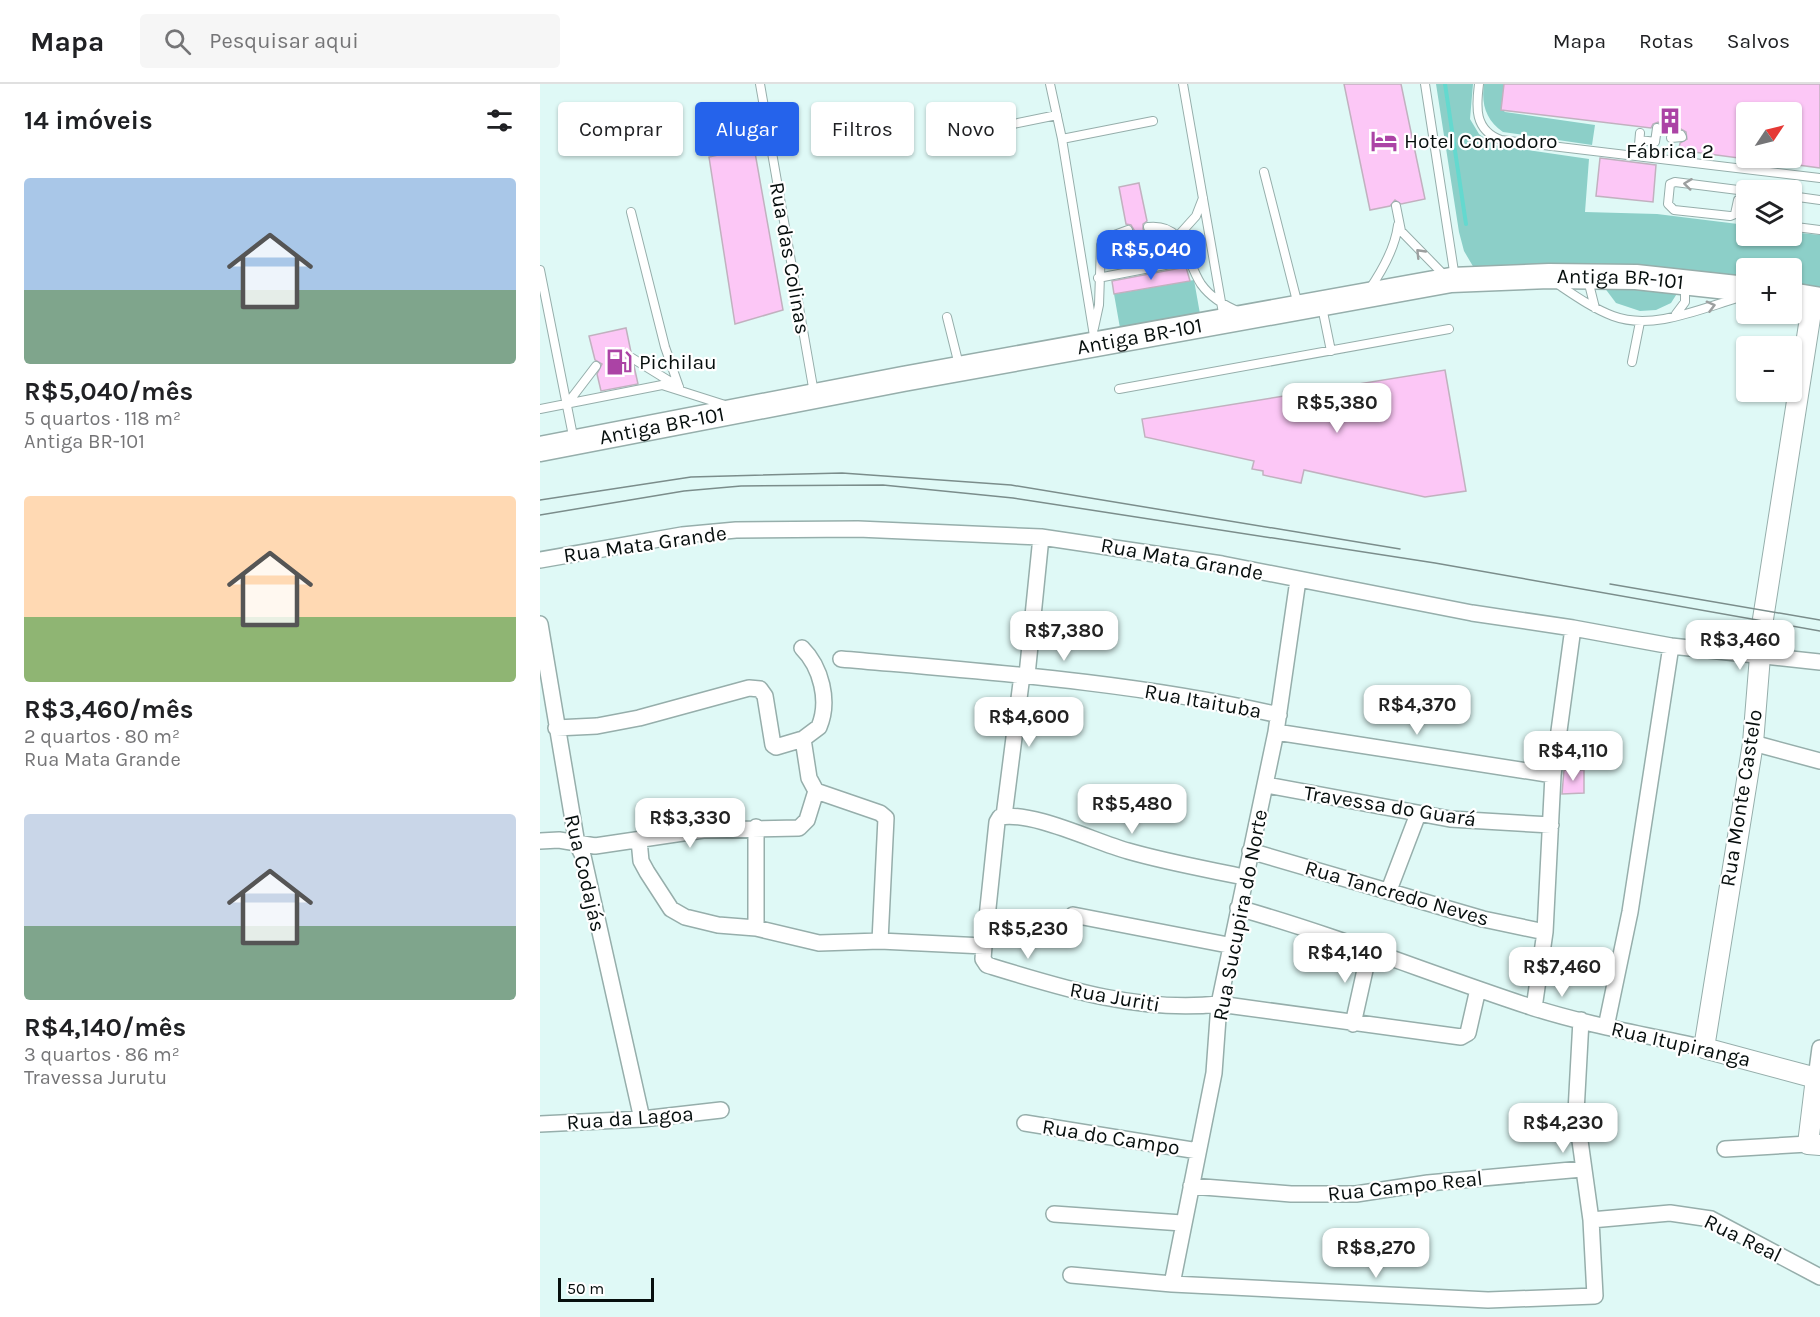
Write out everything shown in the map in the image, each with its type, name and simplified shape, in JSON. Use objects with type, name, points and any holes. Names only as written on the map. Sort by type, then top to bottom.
[{"type":"main road","name":"Antiga BR-101","points":[[540,449],[960,369],[1094,337],[1222,312],[1249,316],[1453,280],[1600,276],[1736,288]]},
{"type":"street","name":"Rua Monte Castelo","points":[[1704,1048],[1753,743],[1763,619],[1808,298]]},
{"type":"street","name":"Rua Mata Grande","points":[[540,560],[682,535],[736,530],[868,530],[1041,537],[1222,564],[1472,613],[1671,646],[1820,662]]},
{"type":"street","points":[[1009,817],[1041,537]]},
{"type":"street","name":"Rua Sucupira do Norte","points":[[1172,1284],[1182,1223],[1214,1073],[1219,1004],[1280,715],[1298,580]]},
{"type":"street","name":"Rua Codajás","points":[[540,624],[546,705],[556,728],[578,844],[583,856],[642,1119]]},
{"type":"street","points":[[1534,1008],[1545,932],[1553,775],[1573,628]]},
{"type":"street","points":[[1606,1027],[1630,912],[1671,646]]},
{"type":"street","points":[[556,728],[617,723],[739,690],[756,688],[760,689],[765,696],[772,743],[780,746],[803,739],[819,727],[823,710],[817,666],[802,648]]},
{"type":"street","name":"Rua Itaituba","points":[[841,659],[1085,681],[1216,701],[1280,715]]},
{"type":"street","name":"Rua Itaituba","points":[[1276,732],[1553,775]]},
{"type":"street","points":[[803,739],[810,782],[816,790],[885,816],[880,941]]},
{"type":"street","points":[[1753,743],[1820,761]]},
{"type":"street","name":"Travessa do Guará","points":[[1267,785],[1418,814],[1551,825]]},
{"type":"street","points":[[540,841],[559,840],[595,846],[703,830],[756,827],[799,828],[805,824],[816,790]]},
{"type":"street","points":[[1389,890],[1418,814]]},
{"type":"street","points":[[639,840],[643,865],[671,909],[685,916],[718,925],[756,928],[819,943],[880,941],[984,946],[997,822],[1009,817],[1075,831],[1131,852],[1244,878]]},
{"type":"street","points":[[756,827],[756,928]]},
{"type":"street","name":"Rua Tancredo Neves","points":[[1250,850],[1483,919],[1545,932]]},
{"type":"street","name":"Rua Itupiranga","points":[[1238,908],[1314,930],[1369,952],[1534,1008],[1606,1027],[1704,1048],[1816,1078]]},
{"type":"street","points":[[1073,915],[1233,946]]},
{"type":"street","name":"Rua Juriti","points":[[984,946],[984,959],[987,965],[1053,986],[1159,1006],[1186,1007],[1219,1004],[1353,1024],[1464,1037],[1468,1034],[1478,989]]},
{"type":"street","points":[[1353,1024],[1369,952]]},
{"type":"street","points":[[1071,1275],[1172,1284],[1488,1300],[1593,1296],[1596,1287],[1591,1220],[1582,1169],[1576,1094],[1581,1020]]},
{"type":"street","points":[[1725,1149],[1814,1145],[1816,1078],[1820,1048]]},
{"type":"street","name":"Rua da Lagoa","points":[[540,1124],[642,1119],[720,1110]]},
{"type":"street","name":"Rua do Campo","points":[[1025,1123],[1198,1151]]},
{"type":"street","name":"Rua Campo Real","points":[[1191,1185],[1291,1194],[1356,1194],[1420,1184],[1582,1169]]},
{"type":"street","name":"Rua Real","points":[[1591,1220],[1670,1213],[1711,1219],[1820,1277]]},
{"type":"street","points":[[1054,1214],[1182,1223]]},
{"type":"lane","name":"Rua das Colinas","points":[[760,84],[815,397]]},
{"type":"lane","points":[[1050,84],[1062,139],[1094,337]]},
{"type":"lane","points":[[1183,84],[1222,312]]},
{"type":"lane","points":[[1425,84],[1453,280]]},
{"type":"lane","points":[[1479,84],[1477,116],[1482,126],[1497,138],[1820,178]]},
{"type":"lane","points":[[1016,123],[1057,115]]},
{"type":"lane","points":[[1062,139],[1153,121]]},
{"type":"lane","points":[[1638,156],[1640,137],[1655,141],[1657,128]]},
{"type":"lane","points":[[1671,138],[1682,137],[1681,135]]},
{"type":"lane","points":[[1264,172],[1310,305],[1331,351]]},
{"type":"lane","points":[[1736,190],[1675,182],[1670,184],[1668,204],[1674,210],[1730,216],[1735,214],[1736,209]]},
{"type":"lane","points":[[1178,236],[1196,216],[1203,198]]},
{"type":"lane","points":[[1802,198],[1820,200]]},
{"type":"lane","points":[[1396,206],[1401,231],[1405,237],[1441,274],[1453,280]]},
{"type":"lane","points":[[631,212],[665,348],[679,387]]},
{"type":"lane","points":[[1366,294],[1381,273],[1391,251],[1398,218]]},
{"type":"lane","points":[[1148,227],[1165,228],[1178,236],[1201,284],[1222,312]]},
{"type":"lane","points":[[1802,228],[1820,230]]},
{"type":"lane","points":[[1094,337],[1099,305],[1098,278],[1101,245],[1109,237],[1128,230]]},
{"type":"lane","points":[[1098,278],[1191,261]]},
{"type":"lane","points":[[540,270],[574,442]]},
{"type":"lane","points":[[1544,276],[1595,308],[1615,317],[1640,322],[1736,299]]},
{"type":"lane","points":[[1595,308],[1590,288],[1600,276]]},
{"type":"lane","points":[[1675,315],[1685,302],[1685,282]]},
{"type":"lane","points":[[947,317],[960,369]]},
{"type":"lane","points":[[1632,362],[1640,322]]},
{"type":"lane","points":[[1119,389],[1449,329]]},
{"type":"lane","points":[[632,358],[689,393]]},
{"type":"lane","points":[[567,404],[596,366]]},
{"type":"lane","points":[[540,410],[660,385],[741,411]]},
{"type":"shaded area","points":[[1436,84],[1473,84],[1470,119],[1479,134],[1494,145],[1589,159],[1585,212],[1657,214],[1736,224],[1736,246],[1802,246],[1802,233],[1820,235],[1820,301],[1802,298],[1802,258],[1736,258],[1736,287],[1474,268],[1464,251]]},
{"type":"shaded area","points":[[1484,84],[1504,84],[1502,109],[1505,112],[1595,125],[1592,145],[1503,132],[1492,122],[1486,111],[1483,98]]},
{"type":"shaded area","points":[[1194,280],[1200,314],[1120,328],[1114,294]]},
{"type":"shaded area","points":[[1604,287],[1678,292],[1671,303],[1656,310],[1640,311],[1616,303]]},
{"type":"building","name":"Hotel Comodoro","points":[[1344,84],[1401,84],[1425,199],[1401,204],[1395,200],[1390,206],[1370,210]]},
{"type":"building","name":"Fábrica 2","points":[[1504,84],[1820,84],[1820,168],[1802,166],[1802,102],[1736,102],[1736,158],[1679,150],[1680,143],[1687,139],[1686,132],[1681,129],[1662,132],[1663,126],[1658,122],[1651,128],[1501,110]]},
{"type":"building","points":[[756,156],[783,310],[735,324],[709,157]]},
{"type":"building","points":[[1600,158],[1656,165],[1653,202],[1596,196]]},
{"type":"building","points":[[1139,183],[1147,221],[1143,224],[1143,229],[1149,233],[1151,242],[1167,239],[1171,258],[1116,268],[1112,249],[1130,245],[1129,236],[1134,230],[1131,225],[1126,224],[1119,187]]},
{"type":"building","points":[[1186,267],[1190,281],[1114,294],[1112,281]]},
{"type":"building","points":[[626,328],[631,352],[626,358],[634,366],[638,384],[601,391],[597,374],[602,364],[595,360],[589,336]]},
{"type":"building","points":[[1445,370],[1466,491],[1425,497],[1304,470],[1301,483],[1263,475],[1263,471],[1252,469],[1254,461],[1145,437],[1142,419]]},
{"type":"building","points":[[1564,770],[1584,770],[1584,793],[1562,794]]},
{"type":"waterway","points":[[1445,84],[1466,224]]},
{"type":"tram line","points":[[540,500],[691,477],[842,473],[1011,485],[1400,549]]},
{"type":"tram line","points":[[540,515],[684,491],[741,486],[883,485],[1013,498],[1435,563],[1820,631]]},
{"type":"tram line","points":[[1610,584],[1820,620]]},
{"type":"place","name":"Fábrica 2","points":[[1670,121]]},
{"type":"place","name":"Hotel Comodoro","points":[[1384,141]]},
{"type":"place","name":"Pichilau","points":[[619,362]]}]
